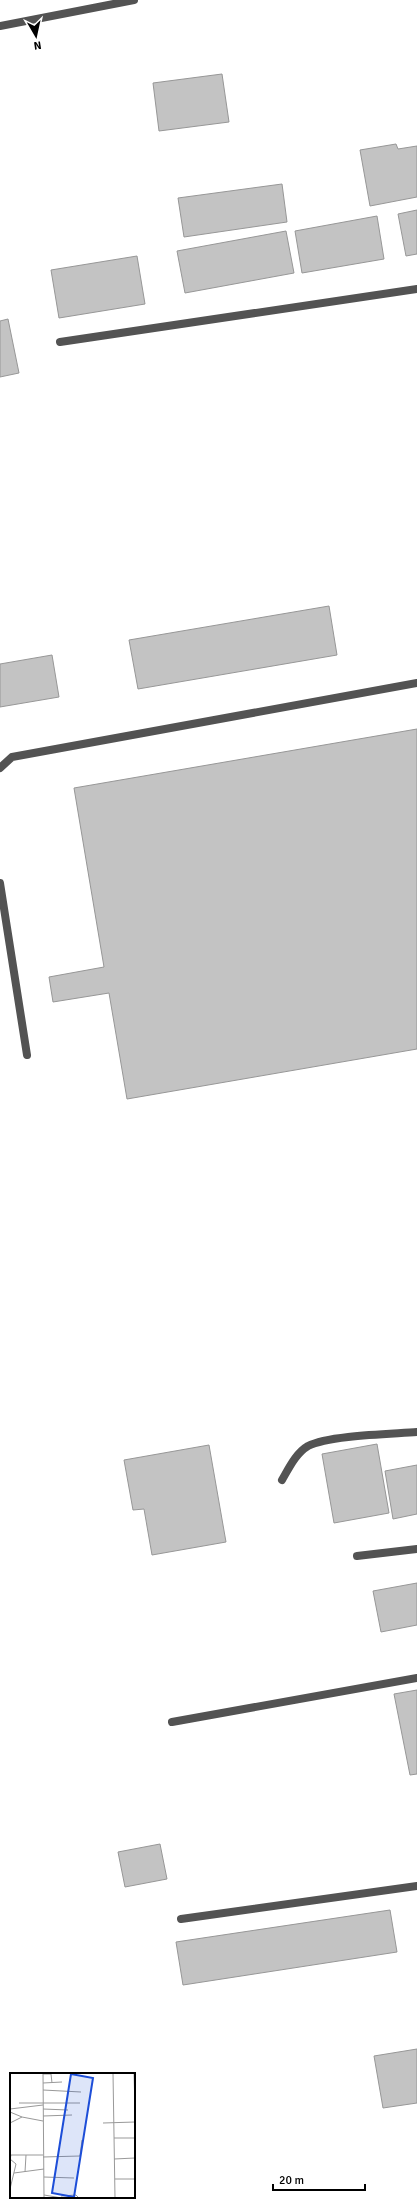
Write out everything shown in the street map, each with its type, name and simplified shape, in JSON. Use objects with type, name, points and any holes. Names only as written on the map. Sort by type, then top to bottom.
[{"type":"lane","points":[[0,26],[134,0]]},
{"type":"lane","points":[[60,342],[417,289]]},
{"type":"lane","points":[[0,768],[12,757],[417,683]]},
{"type":"lane","points":[[0,883],[27,1055]]},
{"type":"lane","points":[[282,1480],[296,1456],[308,1446],[355,1436],[417,1432]]},
{"type":"lane","points":[[357,1556],[417,1549]]},
{"type":"lane","points":[[172,1722],[417,1678]]},
{"type":"lane","points":[[181,1919],[417,1886]]},
{"type":"building","points":[[222,74],[229,122],[159,131],[153,83]]},
{"type":"building","points":[[396,144],[398,149],[417,146],[417,197],[370,206],[360,150]]},
{"type":"building","points":[[282,184],[287,222],[184,237],[178,198]]},
{"type":"building","points":[[417,210],[417,254],[406,256],[398,214]]},
{"type":"building","points":[[377,216],[384,259],[302,273],[295,231]]},
{"type":"building","points":[[286,231],[294,273],[185,293],[177,251]]},
{"type":"building","points":[[137,256],[145,304],[59,318],[51,270]]},
{"type":"building","points":[[8,319],[19,373],[0,377],[0,321]]},
{"type":"building","points":[[329,606],[337,655],[138,689],[129,640]]},
{"type":"building","points":[[52,655],[59,697],[0,707],[0,664]]},
{"type":"building","points":[[417,729],[417,1049],[127,1099],[109,993],[53,1002],[49,977],[104,967],[74,788]]},
{"type":"building","points":[[377,1444],[389,1513],[334,1523],[322,1454]]},
{"type":"building","points":[[209,1445],[226,1542],[152,1555],[144,1509],[133,1510],[124,1460]]},
{"type":"building","points":[[417,1465],[417,1514],[393,1519],[385,1471]]},
{"type":"building","points":[[417,1583],[417,1625],[381,1632],[373,1591]]},
{"type":"building","points":[[417,1690],[417,1774],[410,1775],[394,1694]]},
{"type":"building","points":[[160,1844],[167,1879],[125,1887],[118,1852]]},
{"type":"building","points":[[390,1910],[397,1952],[183,1985],[176,1942]]},
{"type":"building","points":[[417,2049],[417,2103],[383,2108],[374,2056]]}]
